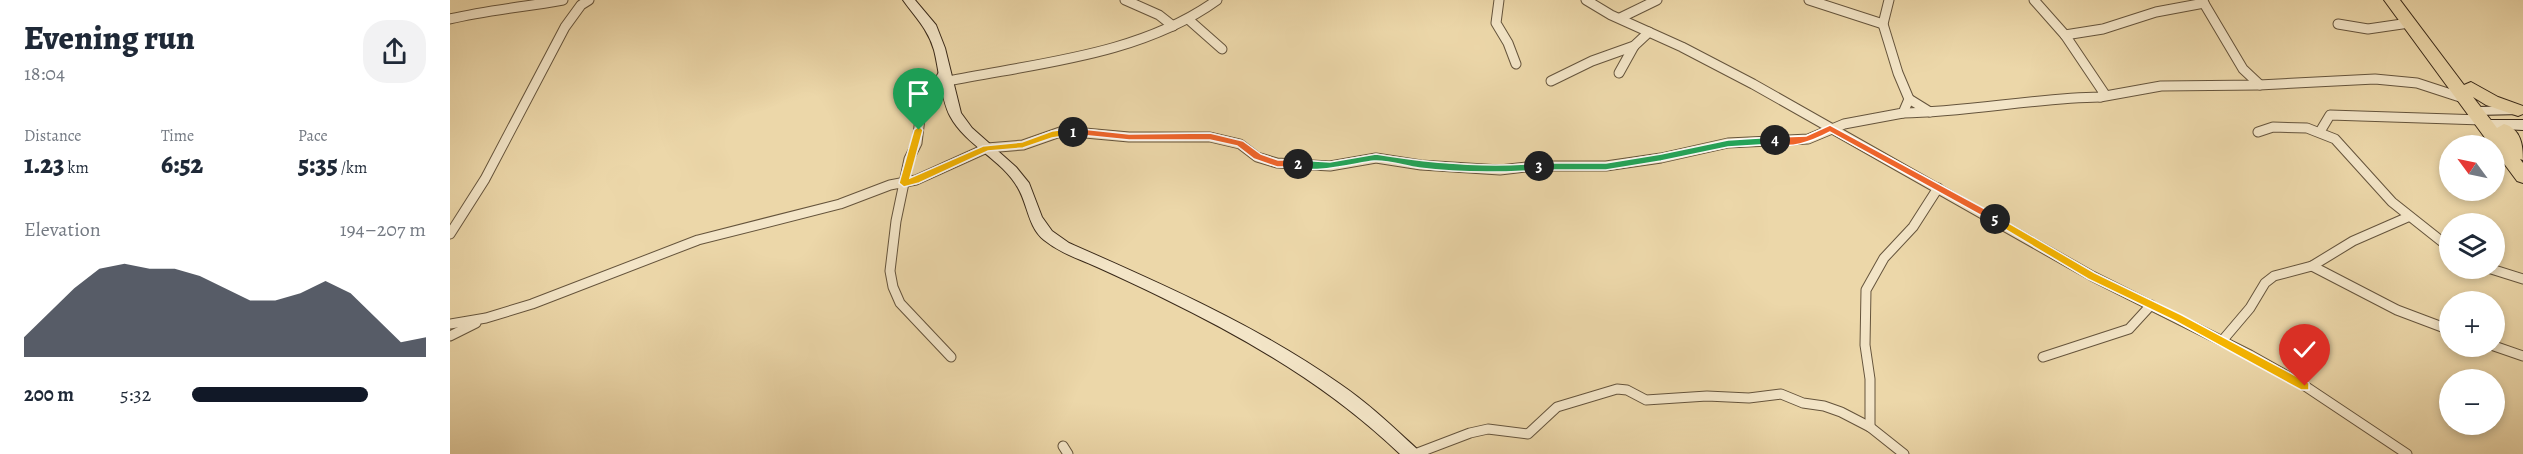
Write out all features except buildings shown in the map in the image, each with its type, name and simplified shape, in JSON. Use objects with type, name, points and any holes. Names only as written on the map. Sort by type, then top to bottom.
[{"type":"highway","points":[[2392,0],[2481,111],[2520,151]]},
{"type":"highway","points":[[2406,0],[2523,176]]},
{"type":"highway","points":[[2481,111],[2492,101],[2522,119],[2519,134],[2520,151]]},
{"type":"street","points":[[450,19],[487,10],[507,10],[563,0]]},
{"type":"street","points":[[909,0],[930,25],[955,114],[968,131],[1011,170],[1024,186],[1036,219],[1047,235],[1064,247],[1127,274],[1238,328],[1352,401],[1384,425],[1413,454],[1470,433],[1488,429],[1528,434],[1557,407],[1617,389],[1653,400],[1707,396],[1749,398],[1781,394],[1803,404],[1824,406],[1841,412],[1870,427],[1904,454]]},
{"type":"street","points":[[1125,0],[1159,15],[1173,26]]},
{"type":"street","points":[[951,357],[900,303],[893,287],[890,271],[904,183],[909,159],[916,143],[921,110],[938,79],[1119,44],[1173,26],[1200,14],[1217,0]]},
{"type":"street","points":[[1499,0],[1496,23],[1516,64]]},
{"type":"street","points":[[1586,0],[1714,63],[2002,222],[2092,276],[2222,341],[2305,386],[2407,454]]},
{"type":"street","points":[[1620,18],[1657,0]]},
{"type":"street","points":[[1809,0],[1883,24]]},
{"type":"street","points":[[1889,0],[1883,24],[1898,73],[1909,99],[1930,112]]},
{"type":"street","points":[[2034,0],[2065,35],[2103,89],[2104,93],[2100,97]]},
{"type":"street","points":[[2065,35],[2103,29],[2156,12],[2203,1],[2243,69],[2260,85]]},
{"type":"street","points":[[450,234],[485,179],[565,27],[583,2]]},
{"type":"street","points":[[1188,19],[1222,49]]},
{"type":"street","points":[[2338,24],[2368,29],[2409,23]]},
{"type":"street","points":[[1619,73],[1634,46],[1649,32]]},
{"type":"street","points":[[1551,81],[1592,61],[1634,46]]},
{"type":"street","points":[[450,324],[486,318],[571,291],[698,240],[840,204],[873,191],[916,180],[987,148],[1023,145],[1063,132],[1129,137],[1210,136],[1240,144],[1257,157],[1277,163],[1330,166],[1376,158],[1421,165],[1500,170],[1534,166],[1606,166],[1661,158],[1728,143],[1800,140],[1830,128],[1902,113],[1952,112],[2054,98],[2100,97],[2130,88],[2168,84],[2260,85],[2358,80],[2410,82],[2481,111],[2522,119]]},
{"type":"street","points":[[1902,113],[1909,99]]},
{"type":"street","points":[[2321,130],[2330,115],[2481,111],[2522,119]]},
{"type":"street","points":[[2258,132],[2266,128],[2299,126],[2321,130],[2340,143],[2384,195],[2408,217],[2439,240]]},
{"type":"street","points":[[1870,427],[1870,379],[1865,345],[1866,290],[1884,258],[1913,227],[1938,188]]},
{"type":"street","points":[[2222,341],[2250,308],[2265,283],[2274,276],[2312,266],[2353,241],[2408,217]]},
{"type":"street","points":[[2312,266],[2397,310],[2439,326]]},
{"type":"street","points":[[2505,273],[2523,279]]},
{"type":"street","points":[[2043,357],[2129,329],[2151,305]]},
{"type":"street","points":[[450,336],[486,318]]},
{"type":"street","points":[[2505,350],[2523,356]]},
{"type":"route","points":[[919,130],[904,183],[936,172],[987,148],[1023,145],[1070,131],[1129,137],[1210,136],[1240,144],[1257,157],[1277,163],[1330,166],[1376,158],[1421,165],[1500,170],[1534,166],[1606,166],[1661,158],[1728,143],[1808,139],[1830,128],[2002,222],[2092,276],[2250,355],[2305,386]]}]
